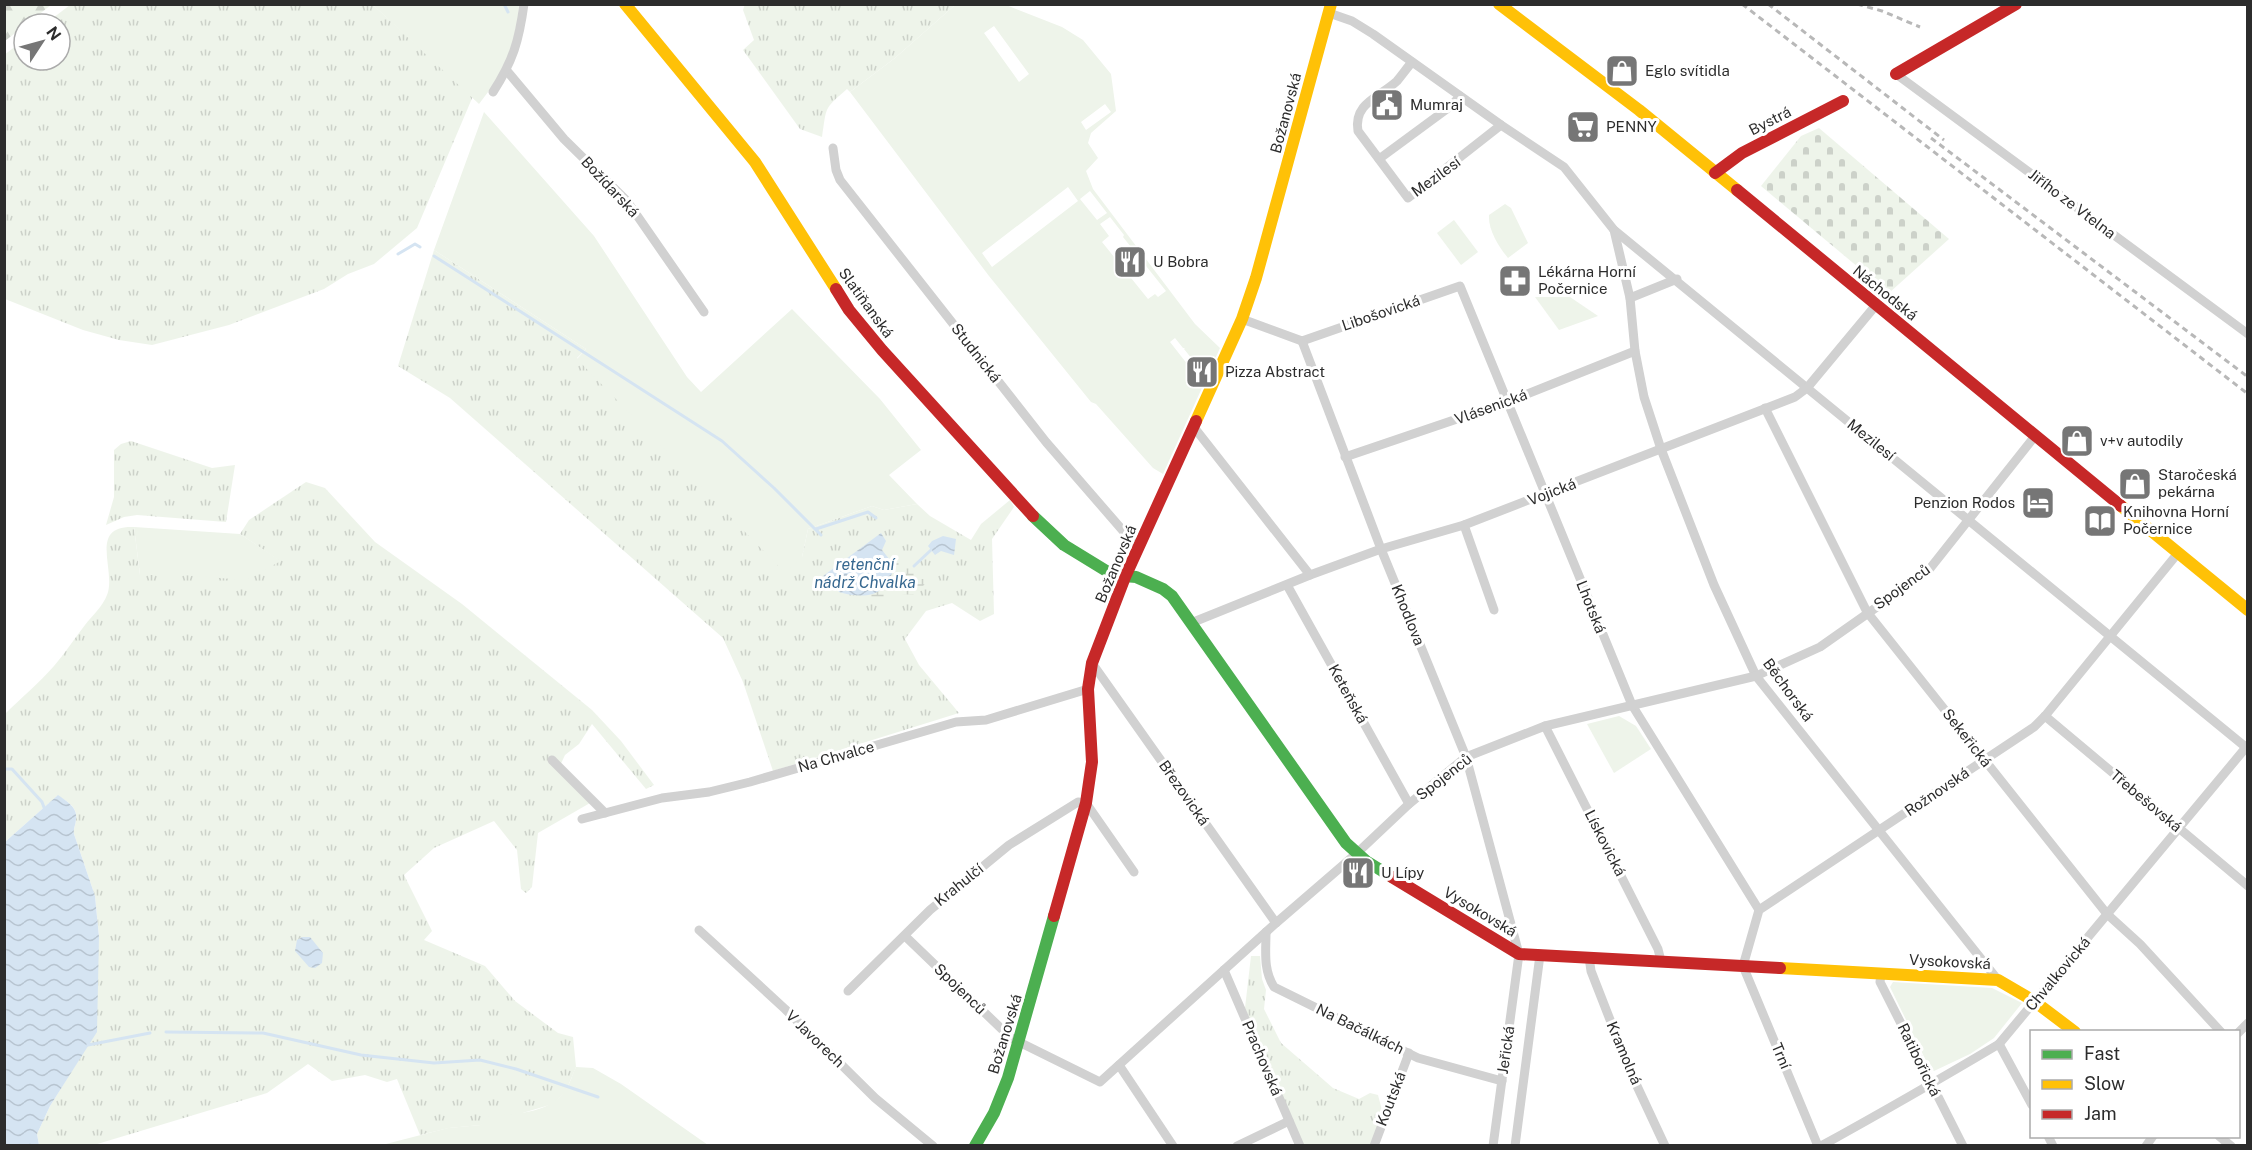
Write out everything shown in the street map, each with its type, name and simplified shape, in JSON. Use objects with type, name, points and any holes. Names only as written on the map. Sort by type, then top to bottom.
[{"type":"street","points":[[493,92],[507,71],[519,38],[524,4]]},
{"type":"street","name":"Slatiňanská","points":[[625,4],[755,162],[849,310],[882,351],[1040,524],[1064,545],[1113,575],[1125,577]]},
{"type":"street","name":"Náchodská","points":[[1499,4],[1603,82],[2247,610]]},
{"type":"street","points":[[1896,74],[2016,4]]},
{"type":"street","name":"Božanovská","points":[[975,1146],[994,1113],[1019,1043],[1086,803],[1092,755],[1088,689],[1092,663],[1125,577],[1242,319],[1256,278],[1330,9]]},
{"type":"street","name":"Mezilesí","points":[[1330,9],[1352,21],[1501,126],[1564,167],[1614,230],[1677,279],[2247,747]]},
{"type":"street","name":"Mezilesí","points":[[1412,62],[1396,81],[1361,109],[1356,120],[1358,130],[1408,198],[1501,126]]},
{"type":"street","name":"Božídarská","points":[[507,71],[564,140],[627,201],[704,312]]},
{"type":"street","name":"Jiřího ze Vtelna","points":[[1896,74],[2247,334]]},
{"type":"street","points":[[1379,159],[1451,106],[1460,96]]},
{"type":"street","name":"Bystrá","points":[[1715,173],[1742,153],[1843,101]]},
{"type":"street","name":"Studnická","points":[[833,148],[840,180],[1046,442],[1139,547]]},
{"type":"street","name":"Běchorská","points":[[1614,230],[1630,298],[1635,351],[1644,397],[1661,449],[1714,585],[1755,676],[1998,980]]},
{"type":"street","points":[[1630,298],[1677,279]]},
{"type":"street","name":"Libošovická","points":[[1302,341],[1460,286]]},
{"type":"street","name":"Lhotská","points":[[1460,286],[1632,705],[1759,910]]},
{"type":"street","name":"Vojická","points":[[1191,623],[1381,549],[1464,525],[1545,495],[1795,397],[1807,388],[1876,305]]},
{"type":"street","points":[[1242,319],[1302,341]]},
{"type":"street","name":"Khodlova","points":[[1302,341],[1381,549],[1466,756],[1519,954]]},
{"type":"street","name":"Vlásenická","points":[[1345,457],[1507,402],[1635,351]]},
{"type":"street","name":"Sekeřická","points":[[1765,408],[1867,612],[2107,914],[2140,944],[2219,1030]]},
{"type":"street","points":[[1193,426],[1310,575]]},
{"type":"street","name":"Spojenců","points":[[905,936],[1011,1038],[1100,1082],[1409,804],[1466,756],[1545,726],[1755,676],[1820,647],[1928,571],[2035,436]]},
{"type":"street","points":[[1464,525],[1494,610]]},
{"type":"street","name":"Rožnovská","points":[[1759,910],[2034,727],[2178,553]]},
{"type":"street","name":"Vysokovská","points":[[1125,577],[1136,577],[1163,589],[1172,596],[1356,854],[1519,954],[1998,980],[2034,1001]]},
{"type":"street","name":"Keteňská","points":[[1287,585],[1409,804]]},
{"type":"street","name":"Březovická","points":[[1092,663],[1276,923]]},
{"type":"street","name":"Na Chvalce","points":[[582,819],[662,798],[709,792],[750,782],[956,722],[986,720],[1088,689]]},
{"type":"street","name":"Třebešovská","points":[[2045,716],[2247,886]]},
{"type":"street","name":"Lískovická","points":[[1545,726],[1658,949],[1661,962]]},
{"type":"street","name":"Chvalkovická","points":[[1820,1146],[1931,1086],[1948,1073],[1999,1044],[2247,747]]},
{"type":"street","points":[[552,760],[605,813]]},
{"type":"street","name":"Krahulčí","points":[[848,991],[930,910],[1009,845],[1078,802],[1086,803]]},
{"type":"street","points":[[1086,803],[1134,872]]},
{"type":"street","points":[[1743,966],[1759,910]]},
{"type":"street","name":"V Javorech","points":[[699,930],[785,1009],[875,1098],[933,1146]]},
{"type":"street","name":"Na Bačálkách","points":[[1266,932],[1266,966],[1274,987],[1418,1058],[1502,1081]]},
{"type":"street","name":"Jeřická","points":[[1493,1146],[1519,954]]},
{"type":"street","name":"Jeřická","points":[[1515,1146],[1540,955]]},
{"type":"street","name":"Kramolná","points":[[1589,957],[1591,971],[1630,1071],[1665,1146]]},
{"type":"street","name":"Trní","points":[[1743,966],[1820,1146]]},
{"type":"street","name":"Prachovská","points":[[1224,970],[1300,1146]]},
{"type":"street","name":"Ratibořická","points":[[1881,974],[1880,982],[1963,1146]]},
{"type":"street","points":[[2034,1001],[2072,1030]]},
{"type":"street","points":[[1999,1044],[2030,1103]]},
{"type":"street","name":"Koutská","points":[[1374,1146],[1409,1053]]},
{"type":"street","points":[[1119,1065],[1173,1146]]},
{"type":"street","points":[[1237,1146],[1289,1121]]},
{"type":"green space","points":[[5,4],[51,4],[42,12],[12,12],[12,36],[5,41]]},
{"type":"green space","points":[[745,4],[955,5],[895,58],[850,92],[847,89],[834,101],[827,109],[822,137],[800,129],[743,50],[754,40],[743,10]]},
{"type":"green space","points":[[70,5],[373,5],[473,96],[417,228],[374,264],[348,274],[324,289],[229,325],[152,345],[119,340],[83,330],[5,299],[4,55],[12,49],[12,72],[72,72],[72,12],[61,12]]},
{"type":"green space","points":[[373,5],[519,5],[517,35],[503,72],[479,104]]},
{"type":"green space","points":[[955,5],[1006,5],[1062,27],[1083,40],[1111,74],[1116,111],[1091,133],[1088,143],[1098,158],[1086,171],[1093,189],[1195,324],[1220,348],[1163,474],[1153,468],[1096,404],[1091,402],[989,276],[850,92],[895,58]],"holes":[[[994,26],[1029,74],[1019,82],[984,33]],[[1105,104],[1111,112],[1086,130],[1081,122]],[[1068,187],[1078,201],[992,267],[982,253]],[[1090,191],[1107,213],[1097,220],[1080,199]],[[1110,217],[1166,291],[1158,297],[1155,294],[1148,299],[1102,242],[1109,236],[1100,224]],[[1175,338],[1200,369],[1204,358],[1208,359],[1199,379],[1170,342]]]},
{"type":"green space","points":[[484,112],[594,236],[687,377],[701,392],[792,309],[880,399],[921,450],[889,475],[917,504],[884,510],[872,506],[808,529],[802,557],[785,573],[577,359],[586,349],[434,250]]},
{"type":"green space","points":[[1819,128],[1949,239],[1889,293],[1761,186],[1801,136]]},
{"type":"green space","points":[[1505,204],[1511,208],[1528,243],[1508,258],[1495,238],[1489,221],[1489,215]]},
{"type":"green space","points":[[1454,220],[1478,252],[1461,265],[1437,233]]},
{"type":"green space","points":[[434,250],[586,349],[577,358],[802,557],[808,529],[872,506],[884,510],[917,504],[930,516],[971,540],[981,524],[1010,500],[1014,507],[992,539],[994,614],[980,621],[952,603],[926,611],[905,639],[919,665],[959,713],[773,771],[743,682],[723,638],[450,398],[398,366]],"holes":[[[881,534],[882,550],[867,595],[839,592],[834,583],[823,576]]]},
{"type":"green space","points":[[1535,297],[1570,297],[1598,316],[1559,330]]},
{"type":"green space","points":[[131,441],[212,468],[235,465],[226,522],[137,515],[124,517],[106,525],[114,497],[114,450],[121,444]]},
{"type":"green space","points":[[306,482],[325,488],[375,542],[462,604],[592,710],[621,741],[654,785],[646,789],[592,724],[579,744],[565,755],[558,770],[590,803],[538,833],[532,887],[526,893],[521,889],[517,850],[494,821],[434,848],[404,875],[432,931],[424,940],[485,966],[515,1001],[558,1033],[573,1037],[576,1067],[566,1091],[553,1104],[481,1125],[449,1128],[420,1135],[397,1079],[387,1082],[365,1075],[332,1081],[308,1064],[267,1093],[94,1145],[39,1145],[37,1134],[50,1106],[88,1045],[99,937],[95,896],[74,834],[76,815],[71,804],[57,796],[5,842],[5,714],[54,666],[103,603],[109,585],[107,541],[111,533],[120,528],[134,527],[140,575],[182,575],[280,561],[240,534],[249,520]]},
{"type":"green space","points":[[134,527],[240,534],[281,561],[245,580],[182,575],[140,575]]},
{"type":"green space","points":[[901,559],[916,567],[927,581],[916,595],[900,594],[881,601],[869,602],[856,595],[871,594],[881,589],[889,579],[894,565]]},
{"type":"green space","points":[[1619,716],[1636,726],[1651,749],[1614,773],[1587,724]]},
{"type":"green space","points":[[1251,956],[1260,956],[1262,979],[1266,990],[1264,1009],[1281,1043],[1333,1088],[1359,1099],[1370,1093],[1378,1095],[1384,1118],[1374,1145],[1303,1145],[1245,1008]]},
{"type":"green space","points":[[1893,982],[1992,988],[2022,1003],[1994,1038],[1970,1054],[1934,1071],[1930,1069],[1890,987]]},
{"type":"green space","points":[[576,1067],[593,1068],[621,1084],[708,1145],[382,1145],[448,1128],[481,1125],[486,1117],[539,1109],[557,1100],[564,1092]]},
{"type":"water","name":"retenční nádrž Chvalka","points":[[881,533],[886,541],[882,550],[894,565],[887,583],[882,589],[867,595],[858,596],[839,592],[834,583],[823,576]]},
{"type":"water","points":[[943,536],[956,539],[954,555],[941,551],[935,555],[928,546],[932,541]]},
{"type":"water","points":[[58,795],[75,811],[74,834],[95,896],[99,937],[97,1032],[50,1106],[37,1134],[39,1145],[5,1145],[5,842]]},
{"type":"water","points":[[310,937],[323,953],[322,963],[315,968],[309,967],[295,951],[297,940]]},
{"type":"waterway","points":[[504,4],[508,12]]},
{"type":"waterway","points":[[398,254],[415,244],[420,247]]},
{"type":"waterway","points":[[434,256],[722,441],[821,535]]},
{"type":"waterway","points":[[816,529],[868,512],[876,518]]},
{"type":"waterway","points":[[914,566],[931,550]]},
{"type":"waterway","points":[[4,769],[12,769],[42,802],[45,810]]},
{"type":"waterway","points":[[166,1032],[263,1033],[361,1055],[434,1063],[480,1060],[516,1069],[598,1097]]},
{"type":"waterway","points":[[88,1041],[88,1045],[150,1033]]},
{"type":"railway","points":[[1742,4],[2248,394]]},
{"type":"railway","points":[[1768,4],[1944,140]]},
{"type":"railway","points":[[1857,4],[1882,11],[1920,27]]},
{"type":"railway","points":[[1931,138],[2248,377]]},
{"type":"traffic: fast","points":[[1033,516],[1064,545],[1113,575],[1136,577],[1163,589],[1172,596],[1346,843],[1366,861],[1392,877]]},
{"type":"traffic: fast","points":[[975,1146],[994,1113],[1008,1078],[1054,916]]},
{"type":"traffic: slow","points":[[625,4],[755,162],[836,289]]},
{"type":"traffic: slow","points":[[1196,421],[1242,319],[1256,278],[1331,4]]},
{"type":"traffic: slow","points":[[1499,4],[1639,110],[1737,190]]},
{"type":"traffic: slow","points":[[2121,506],[2248,610]]},
{"type":"traffic: slow","points":[[1780,968],[1998,980],[2034,1001],[2072,1030]]},
{"type":"traffic: jam","points":[[1896,74],[2016,4]]},
{"type":"traffic: jam","points":[[1715,173],[1742,153],[1843,101]]},
{"type":"traffic: jam","points":[[1737,190],[2121,506]]},
{"type":"traffic: jam","points":[[836,289],[849,310],[882,350],[1033,516]]},
{"type":"traffic: jam","points":[[1054,916],[1086,803],[1092,762],[1088,689],[1092,663],[1125,577],[1196,421]]},
{"type":"traffic: jam","points":[[1392,877],[1519,954],[1780,968]]},
{"type":"place","name":"Eglo svítidla","points":[[1622,71]]},
{"type":"place","name":"Mumraj","points":[[1387,105]]},
{"type":"place","name":"PENNY","points":[[1583,127]]},
{"type":"place","name":"U Bobra","points":[[1130,262]]},
{"type":"place","name":"Lékárna Horní Počernice","points":[[1515,281]]},
{"type":"place","name":"Pizza Abstract","points":[[1202,372]]},
{"type":"place","name":"v+v autodily","points":[[2077,441]]},
{"type":"place","name":"Staročeská pekárna","points":[[2135,484]]},
{"type":"place","name":"Penzion Rodos","points":[[2038,503]]},
{"type":"place","name":"Knihovna Horní Počernice","points":[[2100,521]]},
{"type":"place","name":"U Lípy","points":[[1358,873]]}]
